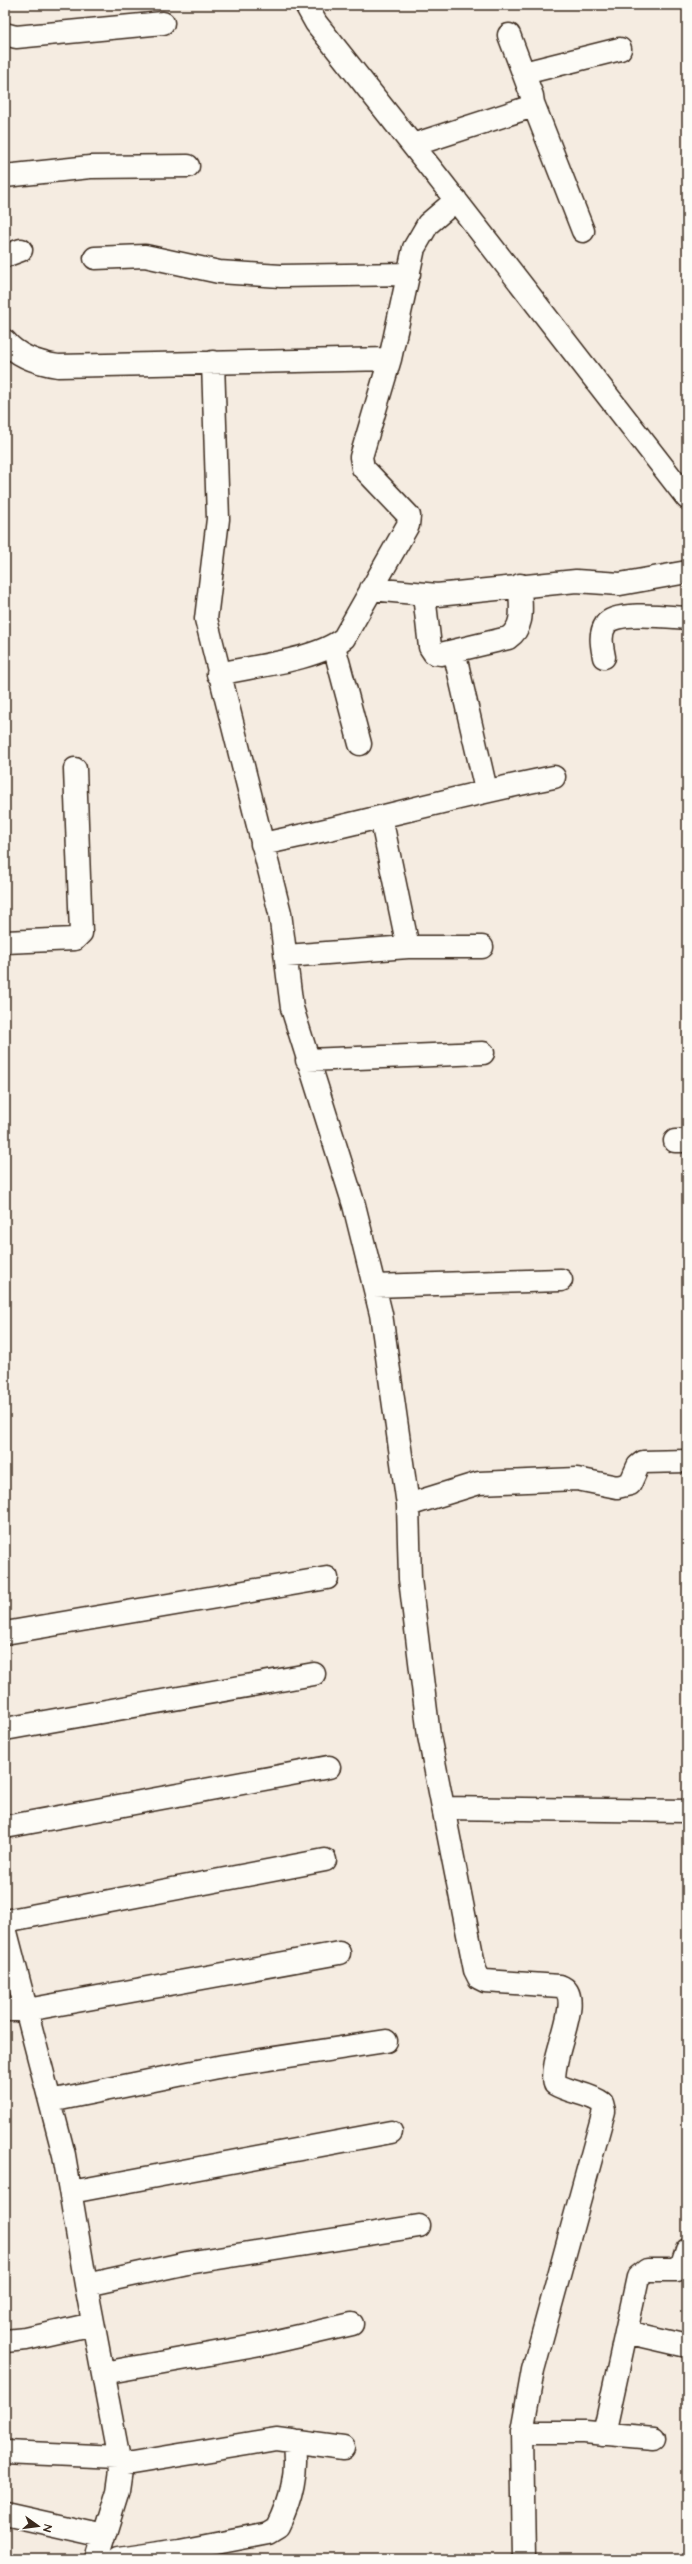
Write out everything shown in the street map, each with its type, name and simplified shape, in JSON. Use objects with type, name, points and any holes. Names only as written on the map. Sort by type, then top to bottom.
[{"type":"street","points":[[306,5],[316,23],[456,200],[687,498]]},
{"type":"street","points":[[5,34],[16,37],[163,23]]},
{"type":"street","points":[[509,35],[533,103],[583,231]]},
{"type":"street","points":[[524,74],[620,49]]},
{"type":"street","points":[[413,145],[530,106],[533,103]]},
{"type":"street","points":[[5,176],[90,167],[188,166]]},
{"type":"street","points":[[218,674],[310,654],[334,646],[344,638],[409,520],[406,511],[368,473],[361,457],[390,359],[414,248],[419,237],[428,224],[456,200]]},
{"type":"street","points":[[95,258],[145,256],[219,272],[281,276],[409,274]]},
{"type":"street","points":[[5,341],[27,358],[58,366],[390,359]]},
{"type":"street","points":[[213,362],[218,519],[206,619],[218,674],[280,913],[292,1008],[307,1060],[354,1205],[374,1286],[393,1387],[408,1505],[410,1579],[429,1736],[475,1970],[479,1978],[492,1982],[567,1988],[570,1993],[570,2007],[554,2066],[555,2084],[565,2090],[596,2098],[602,2104],[604,2111],[534,2370],[522,2432],[524,2559]]},
{"type":"street","points":[[371,589],[424,595],[576,581],[620,584],[687,572]]},
{"type":"street","points":[[424,595],[430,647],[434,653],[441,654],[508,638],[517,632],[520,625],[520,585]]},
{"type":"street","points":[[604,657],[601,636],[606,623],[613,618],[625,616],[687,618]]},
{"type":"street","points":[[334,646],[360,744]]},
{"type":"street","points":[[454,651],[486,790]]},
{"type":"street","points":[[5,942],[75,940],[81,933],[75,769]]},
{"type":"street","points":[[262,844],[380,817],[486,790],[554,777]]},
{"type":"street","points":[[380,817],[408,947]]},
{"type":"street","points":[[286,956],[408,947],[482,947]]},
{"type":"street","points":[[307,1060],[483,1053]]},
{"type":"street","points":[[374,1286],[561,1280]]},
{"type":"street","points":[[408,1505],[479,1482],[577,1479],[617,1487],[630,1484],[638,1466],[643,1462],[687,1461]]},
{"type":"street","points":[[5,1633],[327,1578]]},
{"type":"street","points":[[5,1729],[314,1674]]},
{"type":"street","points":[[5,1827],[329,1767]]},
{"type":"street","points":[[443,1808],[687,1811]]},
{"type":"street","points":[[5,1920],[325,1860]]},
{"type":"street","points":[[5,1928],[64,2155],[93,2324],[119,2461],[118,2491],[97,2559]]},
{"type":"street","points":[[5,2010],[26,2010],[339,1953]]},
{"type":"street","points":[[50,2101],[223,2066],[386,2041]]},
{"type":"street","points":[[71,2192],[391,2132]]},
{"type":"street","points":[[86,2285],[187,2263],[419,2226]]},
{"type":"street","points":[[604,2434],[638,2277],[642,2272],[677,2270],[682,2265],[687,2250]]},
{"type":"street","points":[[5,2342],[26,2339],[93,2324]]},
{"type":"street","points":[[102,2373],[260,2345],[352,2324]]},
{"type":"street","points":[[626,2332],[687,2346]]},
{"type":"street","points":[[522,2432],[604,2434],[654,2438]]},
{"type":"street","points":[[5,2452],[119,2461],[276,2439],[343,2448]]},
{"type":"street","points":[[119,2559],[180,2550],[268,2533],[278,2527],[292,2487],[295,2455],[293,2441]]},
{"type":"street","points":[[5,2514],[104,2536]]}]
